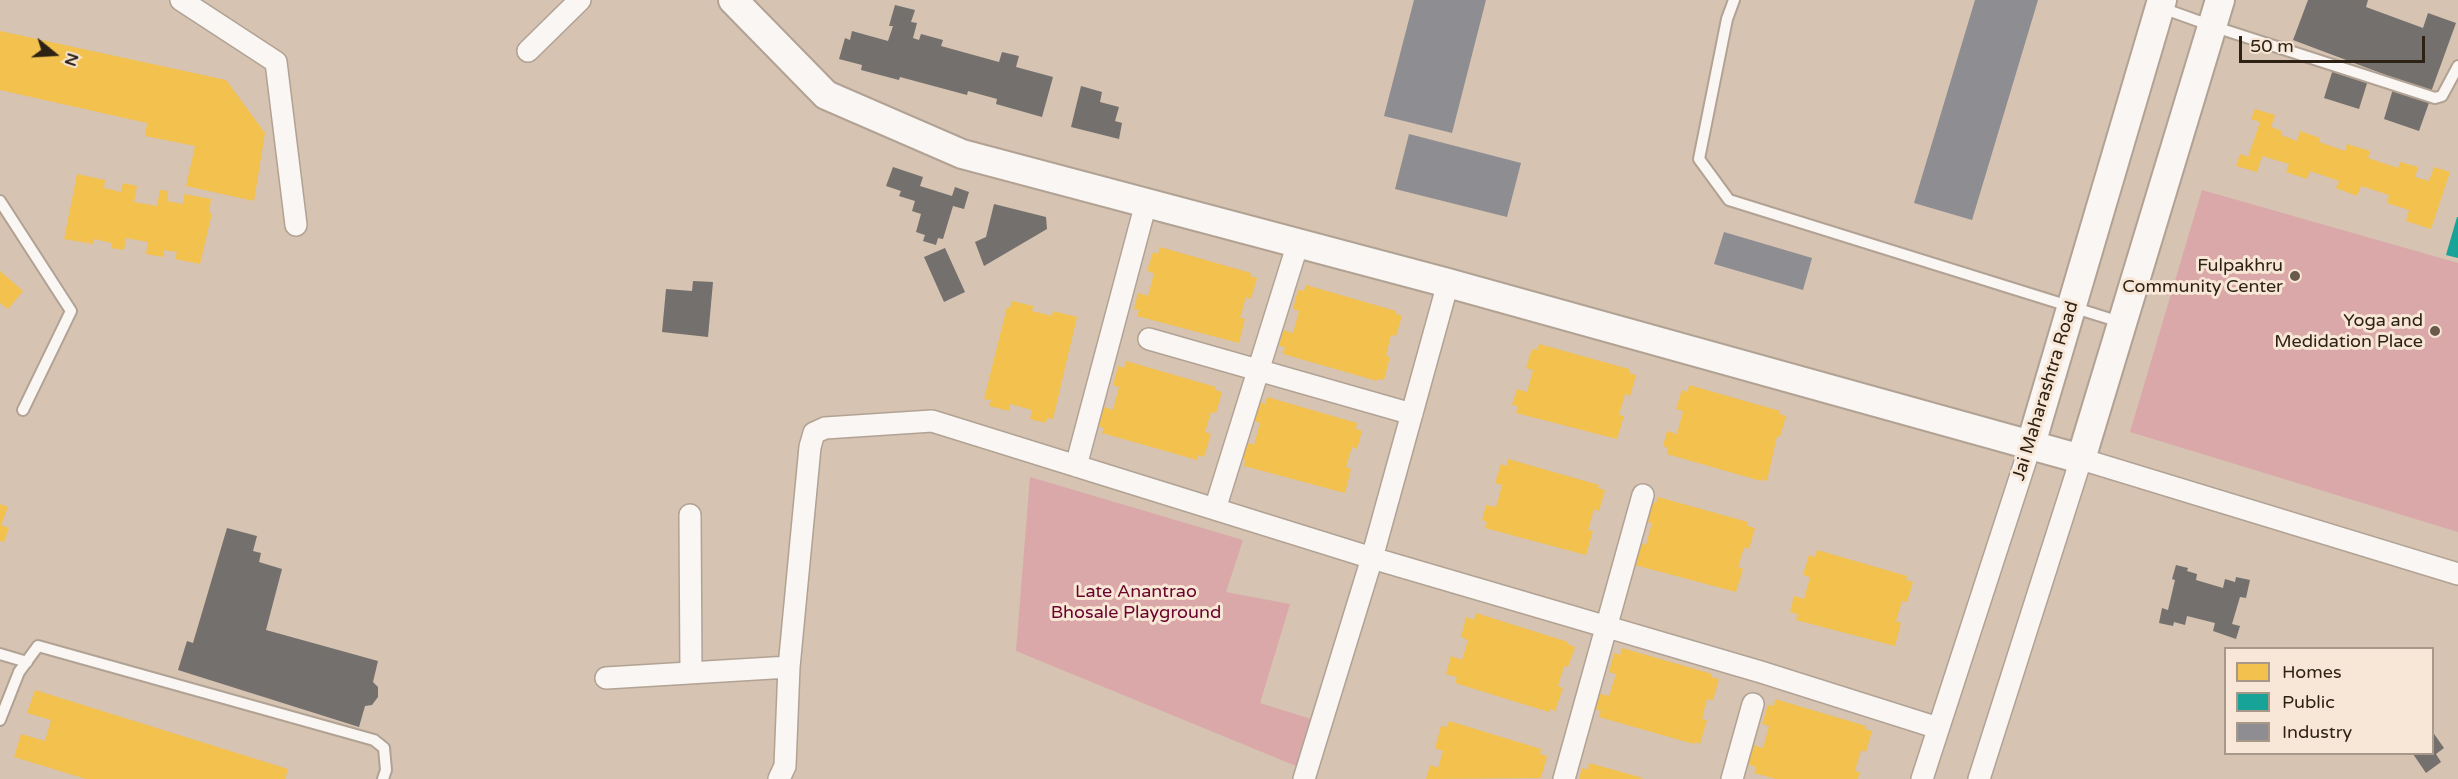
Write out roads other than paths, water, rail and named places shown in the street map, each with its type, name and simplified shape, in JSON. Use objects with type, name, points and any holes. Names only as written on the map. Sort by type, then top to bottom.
[{"type":"street","points":[[181,0],[276,62],[296,225]]},
{"type":"street","points":[[528,51],[580,0]]},
{"type":"street","points":[[733,0],[826,95],[962,154],[1448,283],[2031,444],[2458,574]]},
{"type":"street","name":"Jai Maharashtra Road","points":[[1922,779],[2031,444],[2161,3]]},
{"type":"street","points":[[1979,779],[2080,459],[2216,13]]},
{"type":"street","points":[[1076,466],[1146,203]]},
{"type":"street","points":[[1215,509],[1298,243]]},
{"type":"street","points":[[1304,779],[1372,558],[1448,283]]},
{"type":"street","points":[[1149,339],[1412,414]]},
{"type":"street","points":[[779,779],[785,766],[789,667],[810,447],[814,433],[825,428],[932,421],[1372,558],[1761,672],[1938,728]]},
{"type":"street","points":[[1564,779],[1643,495]]},
{"type":"street","points":[[690,515],[691,673]]},
{"type":"street","points":[[606,678],[789,667]]},
{"type":"street","points":[[1732,779],[1753,704]]},
{"type":"lane","points":[[1734,0],[1727,19],[1698,159],[1729,200],[2122,323]]},
{"type":"lane","points":[[2161,3],[2216,13],[2435,98],[2442,96],[2458,66]]},
{"type":"lane","points":[[0,201],[71,311],[23,410]]},
{"type":"lane","points":[[0,720],[19,672],[38,646],[374,740],[384,748],[386,770],[383,779]]},
{"type":"lane","points":[[0,654],[27,662]]},
{"type":"place","name":"Fulpakhru Community Center","points":[[2295,276]]},
{"type":"place","name":"Yoga and Medidation Place","points":[[2435,331]]},
{"type":"park label","name":"Late Anantrao Bhosale Playground","points":[[1136,602]]}]
